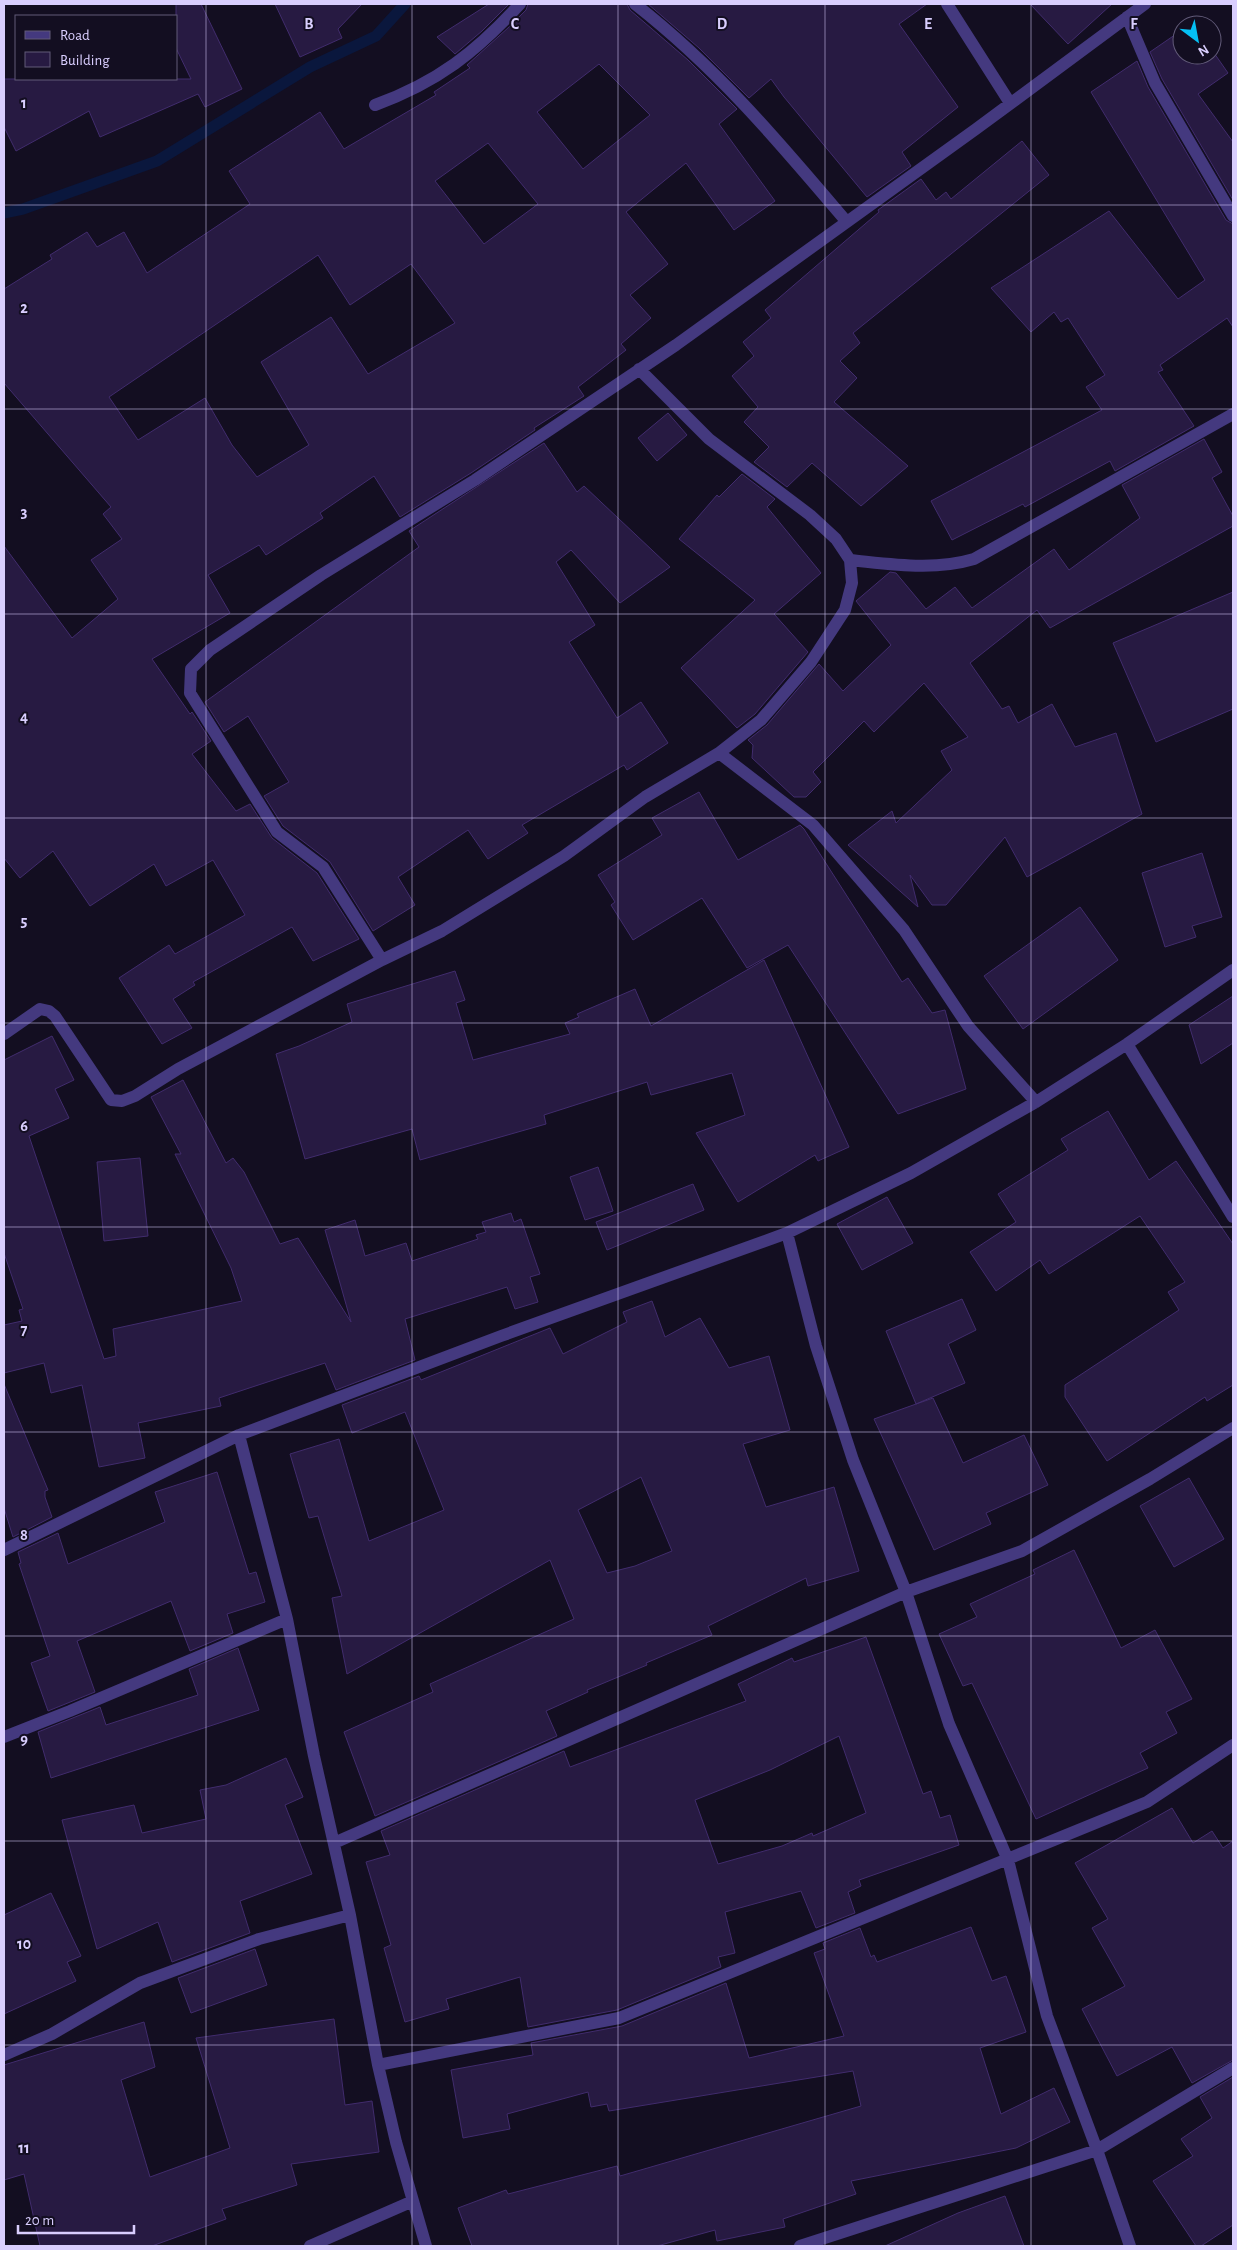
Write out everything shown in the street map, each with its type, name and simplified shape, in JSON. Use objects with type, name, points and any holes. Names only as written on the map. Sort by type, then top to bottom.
[{"type":"street","points":[[376,105],[404,95],[430,81],[471,53],[520,4]]},
{"type":"street","points":[[635,4],[683,42],[726,84],[846,221]]},
{"type":"street","points":[[947,4],[1010,103]]},
{"type":"street","points":[[382,960],[323,867],[278,832],[190,693],[191,669],[210,650],[313,580],[475,480],[640,369],[1145,4]]},
{"type":"street","points":[[1127,18],[1155,83],[1233,216]]},
{"type":"street","points":[[4,1034],[40,1009],[49,1011],[55,1016],[111,1100],[122,1101],[135,1096],[178,1069],[382,960],[442,931],[564,856],[645,797],[719,753],[761,720],[811,662],[845,610],[852,583],[850,560],[836,539],[810,515],[709,438],[640,369]]},
{"type":"street","points":[[850,560],[928,566],[954,565],[974,559],[1233,414]]},
{"type":"street","points":[[719,753],[813,825],[904,930],[968,1026],[1036,1102]]},
{"type":"street","points":[[4,1550],[239,1435],[501,1336],[787,1233],[911,1173],[1036,1102],[1127,1044],[1233,970]]},
{"type":"street","points":[[1127,1044],[1233,1217]]},
{"type":"street","points":[[787,1233],[816,1346],[853,1460],[906,1592],[949,1724],[1008,1860],[1047,2016],[1097,2150],[1130,2246]]},
{"type":"street","points":[[334,1843],[906,1592],[1022,1551],[1150,1479],[1233,1428]]},
{"type":"street","points":[[239,1435],[287,1619],[350,1915],[378,2065],[396,2142],[426,2246]]},
{"type":"street","points":[[4,1737],[287,1619]]},
{"type":"street","points":[[378,2065],[618,2018],[1147,1802],[1233,1745]]},
{"type":"street","points":[[4,2055],[52,2034],[140,1983],[259,1939],[350,1915]]},
{"type":"street","points":[[800,2246],[1097,2150],[1233,2068]]},
{"type":"street","points":[[310,2246],[413,2201]]},
{"type":"building","points":[[176,4],[201,4],[242,89],[205,107],[198,94],[100,137],[89,111],[16,151],[4,127],[4,79],[191,79],[178,52],[178,15],[176,15]]},
{"type":"building","points":[[275,4],[362,4],[338,29],[342,38],[300,57]]},
{"type":"building","points":[[489,4],[509,4],[455,54],[437,37]]},
{"type":"building","points":[[528,4],[627,4],[630,10],[688,60],[737,109],[719,124],[775,201],[734,230],[686,163],[626,212],[668,264],[630,295],[651,318],[621,344],[626,350],[578,387],[584,396],[534,428],[535,430],[471,473],[400,517],[374,476],[320,513],[323,518],[266,555],[259,545],[208,575],[230,613],[152,659],[190,714],[192,712],[211,741],[192,754],[236,811],[250,804],[272,838],[317,873],[359,939],[313,961],[292,927],[193,982],[195,985],[173,999],[192,1028],[162,1044],[119,978],[169,945],[175,954],[245,915],[213,860],[166,886],[154,864],[90,906],[53,851],[20,878],[4,858],[4,546],[72,638],[118,599],[91,560],[122,539],[103,514],[111,507],[4,383],[4,289],[52,259],[50,255],[87,232],[97,247],[124,232],[147,273],[250,204],[229,171],[320,112],[344,149],[436,95],[434,92],[470,68],[467,65],[526,10]],"holes":[[[599,64],[650,115],[583,169],[537,112]],[[488,143],[538,204],[484,244],[435,181]],[[318,255],[350,305],[411,264],[455,323],[368,374],[331,317],[261,362],[309,445],[257,477],[232,445],[205,398],[138,440],[109,397]]]},
{"type":"building","points":[[648,4],[927,4],[899,24],[958,107],[902,152],[911,166],[867,197],[771,79],[749,98],[699,48]]},
{"type":"building","points":[[1030,4],[1112,4],[1068,44]]},
{"type":"building","points":[[1172,37],[1172,65],[1222,64],[1228,73],[1198,94],[1233,142],[1233,200],[1162,79],[1150,52]]},
{"type":"building","points":[[1137,61],[1148,87],[1226,220],[1233,224],[1233,327],[1227,318],[1160,365],[1163,370],[1158,372],[1194,426],[1115,471],[1110,461],[1025,507],[1023,504],[952,540],[931,501],[1102,410],[1086,387],[1105,375],[1068,318],[1061,322],[1054,312],[1031,332],[991,288],[1109,211],[1178,299],[1205,280],[1091,92]]},
{"type":"building","points":[[1022,141],[1049,175],[853,333],[860,343],[840,361],[857,378],[834,402],[908,466],[861,506],[812,463],[787,487],[754,462],[769,447],[744,422],[758,407],[732,376],[754,356],[743,342],[771,318],[765,310],[879,212],[878,210],[921,179],[936,200],[946,192],[951,199]]},
{"type":"building","points":[[668,413],[687,435],[657,461],[638,438]]},
{"type":"building","points":[[1204,439],[1222,472],[1212,478],[1233,516],[1233,526],[1050,628],[1037,610],[970,663],[1002,709],[1009,706],[1018,723],[1052,704],[1075,747],[1116,733],[1142,814],[1027,877],[1005,837],[946,905],[932,905],[910,875],[918,907],[848,845],[892,811],[896,823],[952,770],[941,751],[968,737],[924,683],[874,732],[864,721],[813,772],[821,782],[806,797],[794,797],[752,758],[753,745],[748,740],[767,725],[819,664],[843,691],[891,645],[856,601],[890,572],[896,573],[926,609],[955,587],[972,608],[1054,549],[1069,570],[1140,518],[1122,485]]},
{"type":"building","points":[[544,443],[577,492],[584,486],[670,567],[620,603],[571,550],[556,562],[595,625],[569,642],[617,718],[641,702],[668,743],[627,770],[624,765],[522,825],[528,833],[488,859],[468,830],[398,877],[415,905],[373,931],[330,862],[283,826],[264,796],[289,782],[248,716],[224,732],[205,702],[419,547],[409,531]]},
{"type":"building","points":[[742,474],[775,499],[767,507],[821,573],[774,614],[808,652],[755,714],[737,728],[681,668],[755,600],[679,539],[717,495],[719,497]]},
{"type":"building","points":[[1233,592],[1233,709],[1156,742],[1113,643]]},
{"type":"building","points":[[699,792],[738,860],[800,825],[804,829],[902,982],[908,978],[932,1013],[945,1010],[966,1089],[898,1114],[788,945],[747,968],[702,898],[633,940],[611,905],[615,902],[598,875],[662,835],[652,818]]},
{"type":"building","points":[[1202,853],[1222,917],[1192,926],[1196,937],[1165,947],[1142,873]]},
{"type":"building","points":[[1080,907],[1118,960],[1023,1029],[984,976]]},
{"type":"building","points":[[764,960],[849,1147],[818,1161],[815,1155],[738,1202],[696,1133],[745,1115],[732,1073],[651,1095],[647,1082],[544,1115],[546,1124],[420,1160],[412,1129],[305,1159],[276,1054],[299,1046],[352,1022],[347,1004],[455,971],[465,1000],[456,1003],[473,1060],[570,1034],[565,1023],[579,1017],[577,1014],[635,989],[651,1026]]},
{"type":"building","points":[[1233,996],[1233,1043],[1201,1064],[1189,1025]]},
{"type":"building","points":[[52,1036],[74,1080],[55,1089],[69,1118],[29,1136],[104,1359],[116,1356],[113,1329],[242,1301],[231,1268],[175,1154],[181,1154],[151,1097],[183,1080],[226,1163],[233,1158],[244,1172],[280,1244],[298,1238],[351,1322],[325,1230],[355,1220],[365,1256],[406,1243],[412,1261],[478,1239],[476,1235],[486,1232],[482,1222],[511,1213],[514,1222],[521,1219],[540,1274],[530,1277],[538,1302],[515,1309],[507,1287],[405,1319],[415,1360],[336,1390],[325,1363],[219,1398],[221,1406],[138,1423],[145,1458],[99,1467],[82,1385],[51,1393],[44,1363],[4,1373],[4,1325],[22,1321],[19,1310],[23,1309],[4,1253],[4,1060]]},
{"type":"building","points":[[1108,1111],[1149,1180],[1176,1161],[1233,1244],[1233,1385],[1207,1401],[1205,1397],[1107,1461],[1065,1397],[1065,1385],[1179,1310],[1168,1292],[1185,1282],[1140,1216],[1049,1274],[1040,1260],[996,1291],[970,1252],[1016,1222],[998,1194],[1068,1150],[1061,1139]]},
{"type":"building","points":[[140,1158],[148,1236],[104,1241],[97,1162]]},
{"type":"building","points":[[598,1167],[613,1211],[585,1220],[570,1177]]},
{"type":"building","points":[[693,1184],[704,1210],[607,1250],[596,1222]]},
{"type":"building","points":[[887,1197],[913,1243],[862,1270],[837,1224]]},
{"type":"building","points":[[962,1299],[976,1330],[948,1344],[965,1383],[916,1404],[886,1331]]},
{"type":"building","points":[[652,1301],[665,1337],[700,1318],[729,1368],[769,1356],[790,1430],[743,1444],[766,1507],[834,1487],[859,1571],[808,1586],[806,1578],[708,1626],[712,1635],[587,1690],[588,1692],[546,1711],[557,1736],[375,1816],[344,1732],[433,1692],[430,1684],[574,1619],[550,1560],[347,1674],[332,1598],[342,1596],[318,1516],[309,1518],[290,1454],[339,1439],[369,1541],[444,1510],[405,1412],[352,1433],[342,1405],[419,1376],[421,1380],[550,1328],[563,1354],[627,1322],[623,1312]],"holes":[[[641,1477],[672,1551],[635,1566],[607,1573],[578,1510]]]},
{"type":"building","points":[[4,1384],[48,1490],[45,1491],[45,1497],[52,1517],[13,1537],[4,1508]]},
{"type":"building","points":[[933,1398],[963,1463],[1024,1435],[1048,1485],[986,1513],[991,1524],[934,1550],[874,1419]]},
{"type":"building","points":[[217,1472],[249,1574],[256,1572],[265,1602],[227,1614],[233,1633],[190,1651],[171,1601],[77,1641],[95,1692],[48,1711],[31,1663],[50,1656],[19,1564],[21,1563],[18,1552],[58,1533],[68,1564],[165,1522],[155,1492]]},
{"type":"building","points":[[1189,1478],[1224,1539],[1174,1567],[1140,1506]]},
{"type":"building","points":[[1074,1550],[1121,1648],[1155,1630],[1192,1699],[1166,1712],[1177,1733],[1140,1753],[1148,1768],[1036,1819],[972,1683],[963,1686],[939,1634],[977,1617],[970,1604],[1035,1574],[1033,1570]]},
{"type":"building","points":[[866,1637],[923,1794],[931,1791],[940,1818],[950,1815],[959,1845],[859,1880],[861,1886],[848,1892],[855,1913],[816,1928],[801,1891],[725,1912],[735,1953],[718,1957],[721,1967],[617,2010],[528,2027],[520,1977],[446,1999],[449,2009],[405,2022],[384,1948],[391,1945],[366,1862],[390,1855],[381,1831],[564,1751],[570,1767],[746,1701],[738,1684],[792,1658],[794,1662]],"holes":[[[839,1736],[866,1813],[813,1836],[812,1833],[782,1846],[718,1864],[695,1800],[770,1770]]]},
{"type":"building","points":[[238,1648],[259,1710],[51,1778],[38,1732],[100,1707],[106,1725],[198,1695],[189,1669]]},
{"type":"building","points":[[286,1758],[303,1797],[285,1805],[312,1874],[240,1901],[250,1933],[172,1962],[158,1922],[97,1949],[62,1820],[134,1805],[142,1833],[206,1819],[200,1790],[226,1785]]},
{"type":"building","points":[[1172,1808],[1193,1843],[1212,1831],[1223,1848],[1233,1841],[1233,2060],[1192,2083],[1172,2047],[1117,2076],[1082,2009],[1125,1986],[1092,1928],[1108,1919],[1075,1863]]},
{"type":"building","points":[[51,1893],[81,1956],[67,1962],[76,1981],[4,2014],[4,1915]]},
{"type":"building","points":[[971,1927],[992,1981],[1006,1976],[1026,2032],[980,2048],[1001,2114],[1054,2088],[1070,2122],[1016,2148],[851,2181],[856,2194],[783,2219],[785,2227],[717,2241],[715,2230],[657,2246],[472,2246],[458,2208],[506,2190],[508,2194],[617,2166],[620,2176],[861,2106],[853,2071],[609,2111],[607,2104],[591,2107],[588,2092],[507,2114],[510,2129],[463,2138],[451,2070],[533,2055],[531,2043],[622,2026],[726,1983],[749,2058],[844,2036],[814,1953],[825,1949],[823,1943],[860,1928],[871,1957],[874,1955],[877,1962]]},
{"type":"building","points":[[255,1949],[267,1985],[191,2013],[178,1978]]},
{"type":"building","points":[[334,2019],[345,2105],[372,2101],[379,2152],[291,2164],[297,2185],[222,2209],[226,2219],[152,2246],[40,2246],[24,2174],[4,2180],[4,2065],[144,2022],[155,2067],[121,2080],[150,2177],[230,2148],[196,2038]]},
{"type":"building","points":[[1233,2077],[1233,2225],[1201,2246],[1196,2246],[1153,2181],[1193,2156],[1181,2139],[1212,2118],[1200,2097]]},
{"type":"building","points":[[1005,2196],[1024,2246],[885,2246],[958,2213]]},
{"type":"waterway","points":[[4,213],[23,209],[157,161],[310,67],[376,36],[405,4]]}]
